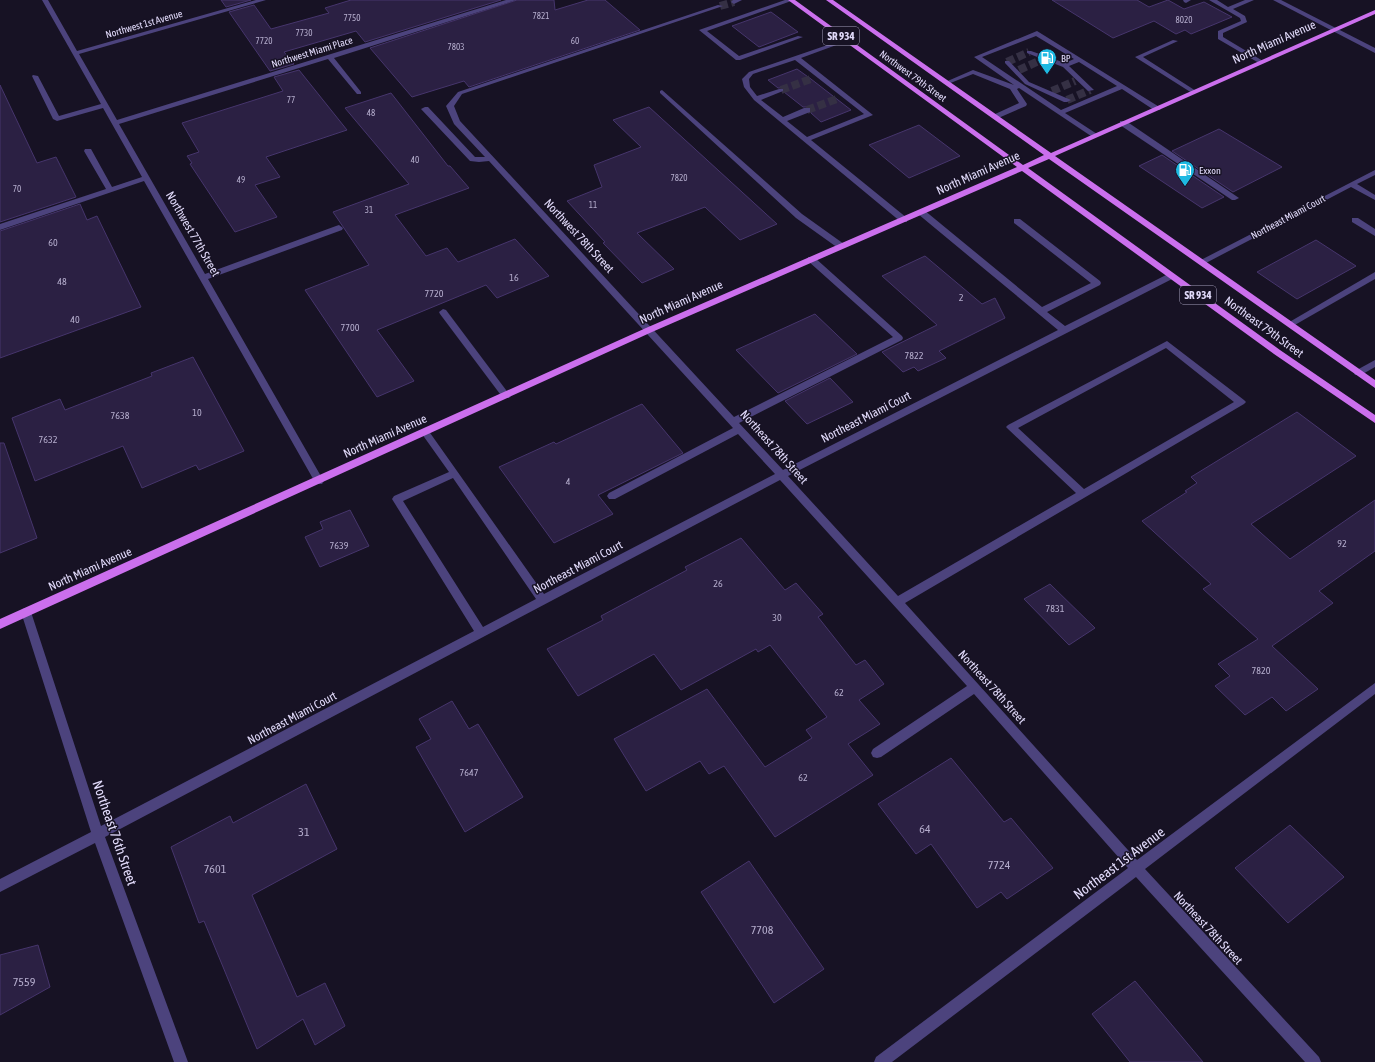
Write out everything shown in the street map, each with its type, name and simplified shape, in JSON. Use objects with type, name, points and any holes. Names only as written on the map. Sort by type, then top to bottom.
[{"type":"main road","name":"Northwest 79th Street","points":[[791,0],[1022,168]]},
{"type":"main road","name":"Northwest 79th Street","points":[[829,0],[1050,156]]},
{"type":"main road","name":"North Miami Avenue","points":[[0,624],[319,481],[649,330],[904,220],[1375,12]]},
{"type":"main road","name":"Northeast 79th Street","points":[[1050,156],[1375,385]]},
{"type":"main road","name":"Northeast 79th Street","points":[[1022,168],[1171,276],[1375,420]]},
{"type":"street","name":"Northwest 77th Street","points":[[45,0],[319,481]]},
{"type":"street","name":"Northwest 1st Avenue","points":[[76,54],[263,0]]},
{"type":"street","name":"Northwest Miami Place","points":[[116,123],[513,0]]},
{"type":"street","points":[[791,0],[702,30],[738,59],[800,37]]},
{"type":"street","points":[[1212,0],[1243,17],[1244,22],[1220,32],[1220,38],[1261,62]]},
{"type":"street","points":[[1228,9],[1250,0]]},
{"type":"street","points":[[1279,0],[1375,51]]},
{"type":"street","name":"Northwest 78th Street","points":[[649,330],[457,122],[450,106],[460,93],[720,6]]},
{"type":"street","points":[[1094,136],[978,57],[1037,33],[1157,108]]},
{"type":"street","points":[[847,40],[751,73],[745,79],[747,87],[756,99],[904,220]]},
{"type":"street","points":[[1175,41],[1138,57],[1194,92]]},
{"type":"street","points":[[1029,52],[1065,66],[1090,90]]},
{"type":"street","points":[[330,57],[359,93]]},
{"type":"street","points":[[796,58],[869,115],[806,140]]},
{"type":"street","points":[[1041,60],[1065,66],[1079,59]]},
{"type":"street","points":[[1006,62],[1020,86]]},
{"type":"street","points":[[1065,66],[1075,81]]},
{"type":"street","points":[[996,118],[1023,104],[1019,70]]},
{"type":"street","points":[[946,82],[973,72],[1067,100]]},
{"type":"street","points":[[35,76],[57,120],[106,105]]},
{"type":"street","points":[[811,79],[818,76]]},
{"type":"street","points":[[1020,86],[1052,91]]},
{"type":"street","points":[[1060,113],[1122,86]]},
{"type":"street","points":[[756,99],[781,90]]},
{"type":"street","points":[[662,92],[799,216],[841,246]]},
{"type":"street","points":[[837,99],[845,96]]},
{"type":"street","points":[[425,109],[473,159],[479,160],[491,158]]},
{"type":"street","points":[[782,120],[807,110]]},
{"type":"street","points":[[1123,123],[1235,198]]},
{"type":"street","points":[[88,151],[110,190]]},
{"type":"street","name":"Northeast Miami Court","points":[[1201,262],[1375,172]]},
{"type":"street","points":[[0,227],[147,178]]},
{"type":"street","points":[[1352,184],[1375,198]]},
{"type":"street","points":[[921,212],[1064,330]]},
{"type":"street","points":[[1355,220],[1375,232]]},
{"type":"street","points":[[1018,221],[1097,283],[1042,311]]},
{"type":"street","points":[[204,277],[340,228]]},
{"type":"street","points":[[612,496],[736,425],[899,338],[811,259]]},
{"type":"street","points":[[1290,324],[1375,275]]},
{"type":"street","name":"Northeast Miami Court","points":[[0,886],[781,475],[1171,276]]},
{"type":"street","points":[[443,312],[506,396]]},
{"type":"street","name":"Northeast 78th Street","points":[[649,330],[975,687],[1136,868],[1314,1062]]},
{"type":"street","points":[[897,602],[1083,494],[1214,417],[1241,402],[1167,344],[1011,427],[1083,494]]},
{"type":"street","points":[[1358,373],[1375,363]]},
{"type":"street","points":[[425,432],[543,601]]},
{"type":"street","points":[[455,473],[397,500],[481,633]]},
{"type":"street","name":"Northeast 76th Street","points":[[26,612],[98,835],[181,1062]]},
{"type":"street","points":[[877,753],[975,687]]},
{"type":"street","name":"Northeast 1st Avenue","points":[[881,1062],[1375,688]]},
{"type":"building","points":[[221,0],[251,0],[226,7]]},
{"type":"building","points":[[351,0],[501,0],[365,42],[356,31],[284,52],[294,64],[270,71],[229,12],[254,5],[271,29],[329,13],[325,8]]},
{"type":"building","points":[[517,0],[554,0],[555,10],[588,0],[605,0],[640,30],[469,87],[464,81],[412,97],[370,48]]},
{"type":"building","points":[[1052,0],[1137,0],[1149,7],[1168,0],[1184,9],[1204,2],[1232,17],[1191,34],[1185,30],[1176,34],[1154,21],[1113,38]]},
{"type":"building","points":[[771,12],[798,32],[759,47],[732,26]]},
{"type":"building","points":[[797,69],[851,110],[821,122],[811,113],[811,107],[803,107],[784,92],[784,88],[778,88],[768,80]]},
{"type":"building","points":[[299,70],[347,130],[266,157],[280,177],[255,185],[277,217],[235,232],[190,164],[192,163],[187,156],[199,152],[182,123],[283,91],[274,77]]},
{"type":"building","points":[[0,85],[37,163],[56,157],[76,197],[0,222]]},
{"type":"building","points":[[391,93],[448,166],[450,166],[469,188],[395,215],[426,256],[447,248],[458,262],[515,239],[549,276],[497,298],[486,285],[377,330],[414,381],[377,397],[305,290],[369,265],[333,212],[409,184],[345,108]]},
{"type":"building","points":[[649,107],[777,224],[740,240],[705,207],[637,233],[674,269],[642,283],[603,243],[605,242],[567,201],[602,187],[594,165],[641,147],[613,120]]},
{"type":"building","points":[[919,125],[960,156],[909,178],[869,145]]},
{"type":"building","points":[[1219,129],[1282,167],[1233,192],[1172,151]]},
{"type":"building","name":"Exxon","points":[[1162,155],[1224,197],[1202,208],[1139,166]]},
{"type":"building","points":[[80,204],[87,220],[97,216],[141,307],[0,358],[0,231]]},
{"type":"building","points":[[1316,240],[1356,266],[1297,299],[1257,272]]},
{"type":"building","points":[[925,256],[982,304],[995,298],[1005,318],[939,351],[946,358],[918,371],[914,367],[903,372],[882,352],[937,325],[882,276]]},
{"type":"building","points":[[815,314],[857,354],[778,393],[736,350]]},
{"type":"building","points":[[193,357],[244,451],[199,470],[196,465],[142,488],[123,446],[35,481],[12,418],[60,399],[65,410],[152,376],[151,373]]},
{"type":"building","points":[[830,378],[853,402],[807,424],[785,401]]},
{"type":"building","points":[[642,404],[683,453],[598,495],[613,514],[554,543],[499,467],[554,442],[556,444]]},
{"type":"building","points":[[1297,412],[1356,456],[1251,524],[1290,559],[1375,500],[1375,551],[1319,591],[1333,603],[1272,646],[1318,689],[1286,711],[1272,697],[1245,715],[1215,686],[1230,676],[1218,664],[1258,639],[1203,589],[1211,584],[1142,521],[1187,492],[1185,491],[1197,483],[1191,477]]},
{"type":"building","points":[[0,443],[4,443],[37,538],[0,553]]},
{"type":"building","points":[[350,510],[369,546],[320,567],[305,537],[323,529],[320,522]]},
{"type":"building","points":[[741,538],[785,590],[796,583],[823,614],[818,617],[856,665],[865,660],[884,684],[859,700],[880,724],[848,744],[873,775],[775,837],[724,766],[709,774],[700,761],[646,791],[614,739],[707,689],[765,767],[812,738],[806,730],[827,717],[770,645],[758,652],[756,649],[681,690],[654,654],[578,696],[547,649],[603,620],[601,616],[687,570],[685,567]]},
{"type":"building","points":[[1050,584],[1095,628],[1069,645],[1024,599]]},
{"type":"building","points":[[452,701],[469,729],[478,724],[523,797],[465,832],[416,747],[431,739],[419,719]]},
{"type":"building","points":[[951,758],[1004,822],[1011,818],[1053,868],[1007,899],[1001,892],[977,908],[931,844],[916,854],[878,804]]},
{"type":"building","points":[[306,784],[337,849],[252,895],[297,997],[325,983],[345,1026],[315,1045],[303,1019],[257,1049],[204,921],[199,923],[171,847],[230,816],[233,823]]},
{"type":"building","points":[[1290,825],[1344,877],[1288,923],[1235,868]]},
{"type":"building","points":[[749,861],[824,969],[774,1003],[701,892]]},
{"type":"building","points":[[38,945],[50,987],[0,1015],[0,955]]},
{"type":"building","points":[[1135,981],[1203,1062],[1130,1062],[1092,1014]]},
{"type":"tunnel","points":[[720,6],[734,2]]},
{"type":"tunnel","points":[[1007,62],[1029,52]]},
{"type":"tunnel","points":[[1019,70],[1041,60]]},
{"type":"tunnel","points":[[781,90],[811,79]]},
{"type":"tunnel","points":[[1052,91],[1075,81]]},
{"type":"tunnel","points":[[1067,100],[1090,90]]},
{"type":"tunnel","points":[[807,110],[837,99]]},
{"type":"place","name":"BP","points":[[1047,75]]},
{"type":"place","name":"Exxon","points":[[1185,187]]}]
